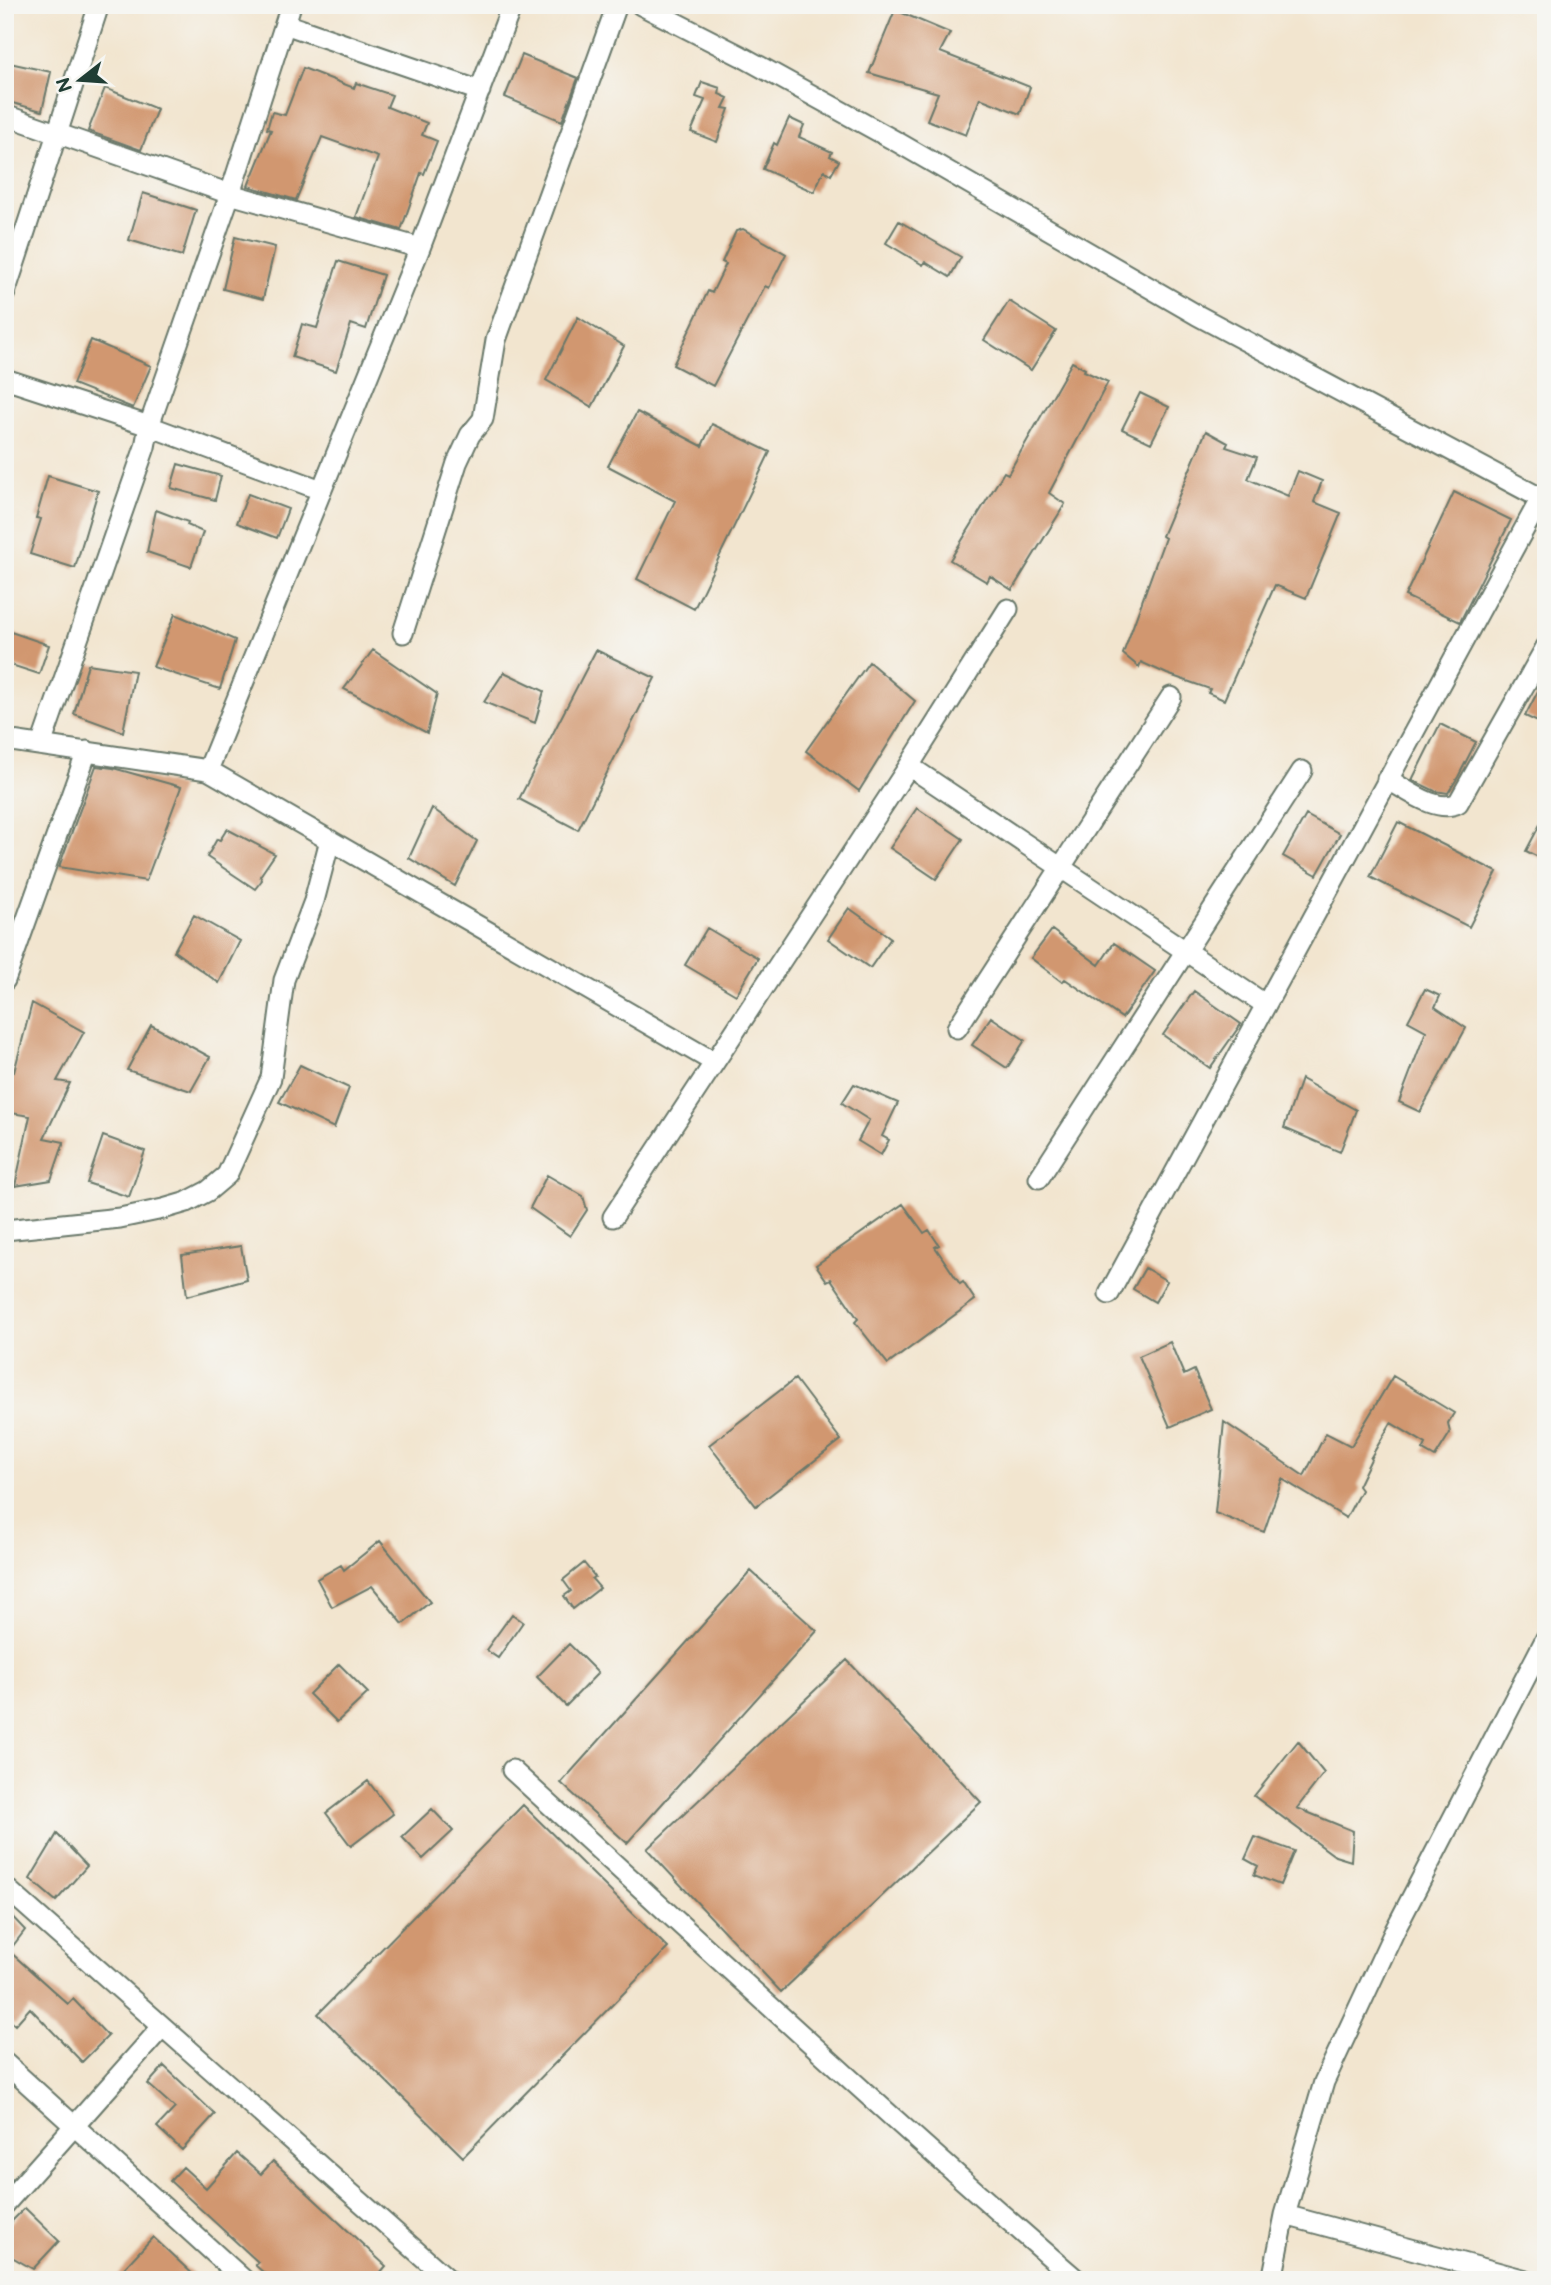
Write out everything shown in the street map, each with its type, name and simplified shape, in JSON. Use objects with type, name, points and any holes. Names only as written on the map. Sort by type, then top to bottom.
[{"type":"street","points":[[5,293],[99,5]]},
{"type":"street","points":[[41,744],[145,447],[149,426],[230,194],[291,5]]},
{"type":"street","points":[[208,769],[420,248],[512,5]]},
{"type":"street","points":[[403,633],[457,464],[470,435],[483,419],[496,340],[617,5]]},
{"type":"street","points":[[641,5],[741,56],[899,143],[1197,315],[1543,499],[1387,779],[1109,1294]]},
{"type":"street","points":[[285,24],[480,91]]},
{"type":"street","points":[[5,115],[230,194],[420,248]]},
{"type":"street","points":[[5,379],[149,426],[321,491]]},
{"type":"street","points":[[613,1217],[1009,609]]},
{"type":"street","points":[[1387,779],[1435,805],[1449,808],[1458,803],[1546,647]]},
{"type":"street","points":[[957,1028],[1171,696]]},
{"type":"street","points":[[5,740],[208,769],[714,1062]]},
{"type":"street","points":[[5,980],[87,751]]},
{"type":"street","points":[[909,766],[1266,1005]]},
{"type":"street","points":[[1039,1178],[1302,771]]},
{"type":"street","points":[[5,1230],[120,1218],[163,1209],[187,1202],[208,1191],[226,1175],[271,1078],[284,980],[314,901],[330,840]]},
{"type":"street","points":[[1272,2280],[1285,2215],[1324,2082],[1395,1930],[1546,1639]]},
{"type":"street","points":[[512,1770],[775,2012],[1077,2280]]},
{"type":"street","points":[[5,1888],[449,2280]]},
{"type":"street","points":[[5,2204],[162,2027]]},
{"type":"street","points":[[5,2063],[244,2280]]},
{"type":"street","points":[[1285,2215],[1526,2280]]},
{"type":"building","points":[[895,10],[950,33],[940,52],[1030,87],[1020,114],[980,98],[966,135],[927,120],[938,93],[869,73]]},
{"type":"building","points":[[522,55],[578,78],[562,121],[505,97]]},
{"type":"building","points":[[5,62],[51,72],[42,111],[5,101]]},
{"type":"building","points":[[303,68],[354,88],[356,83],[392,95],[387,107],[427,123],[422,135],[437,141],[424,174],[421,173],[401,230],[356,217],[378,157],[322,137],[296,200],[248,186],[271,130],[267,129],[272,112],[285,115]]},
{"type":"building","points":[[702,82],[720,88],[719,94],[728,98],[723,108],[729,109],[717,142],[691,132],[705,100],[696,97]]},
{"type":"building","points":[[105,88],[157,109],[141,150],[88,131]]},
{"type":"building","points":[[789,118],[804,125],[799,137],[832,152],[830,156],[839,161],[831,175],[824,170],[814,192],[763,169]]},
{"type":"building","points":[[143,193],[196,210],[182,256],[129,240]]},
{"type":"building","points":[[899,221],[961,257],[950,277],[886,243]]},
{"type":"building","points":[[743,229],[786,254],[769,288],[765,286],[713,386],[673,365],[708,291],[712,293],[726,264],[722,262],[736,231]]},
{"type":"building","points":[[235,237],[275,247],[263,299],[223,289]]},
{"type":"building","points":[[338,261],[383,275],[366,329],[351,324],[336,371],[292,357],[302,324],[317,328]]},
{"type":"building","points":[[1009,301],[1056,331],[1031,370],[984,340]]},
{"type":"building","points":[[578,317],[624,346],[592,407],[546,380]]},
{"type":"building","points":[[91,340],[151,366],[133,408],[73,384]]},
{"type":"building","points":[[1072,362],[1108,382],[1049,493],[1065,504],[1012,590],[990,576],[987,582],[950,560],[1004,472],[1008,474]]},
{"type":"building","points":[[1140,393],[1169,407],[1151,443],[1122,429]]},
{"type":"building","points":[[637,412],[702,446],[712,424],[770,452],[694,609],[637,579],[675,501],[608,466]]},
{"type":"building","points":[[1206,431],[1228,443],[1226,447],[1257,457],[1248,479],[1288,496],[1298,471],[1322,481],[1314,502],[1341,513],[1306,598],[1275,585],[1224,700],[1208,693],[1210,689],[1141,662],[1139,667],[1123,654],[1165,538],[1162,536]]},
{"type":"building","points":[[178,464],[221,476],[215,500],[171,488]]},
{"type":"building","points":[[48,476],[98,491],[75,568],[30,554],[41,519],[36,518]]},
{"type":"building","points":[[1454,492],[1511,520],[1460,622],[1405,596]]},
{"type":"building","points":[[248,494],[288,509],[277,538],[237,523]]},
{"type":"building","points":[[156,510],[188,522],[187,525],[203,532],[191,567],[147,552]]},
{"type":"building","points":[[175,614],[235,640],[220,689],[153,667]]},
{"type":"building","points":[[5,630],[49,645],[39,674],[5,663]]},
{"type":"building","points":[[373,650],[437,694],[427,733],[344,689]]},
{"type":"building","points":[[596,650],[655,678],[578,830],[519,799]]},
{"type":"building","points":[[869,662],[915,701],[859,791],[806,751]]},
{"type":"building","points":[[88,664],[135,671],[123,732],[74,714]]},
{"type":"building","points":[[504,672],[544,691],[535,723],[484,702]]},
{"type":"building","points":[[1546,676],[1546,716],[1542,724],[1525,716]]},
{"type":"building","points":[[1440,724],[1476,742],[1448,793],[1435,791],[1412,780]]},
{"type":"building","points":[[96,766],[113,768],[181,787],[146,881],[59,867]]},
{"type":"building","points":[[432,808],[477,841],[455,886],[409,858]]},
{"type":"building","points":[[917,808],[963,839],[936,879],[890,848]]},
{"type":"building","points":[[1546,813],[1546,861],[1526,851]]},
{"type":"building","points":[[1306,815],[1340,834],[1317,875],[1283,856]]},
{"type":"building","points":[[1398,822],[1497,872],[1469,927],[1370,877]]},
{"type":"building","points":[[227,829],[275,854],[260,876],[262,880],[255,889],[207,857],[217,839],[220,840]]},
{"type":"building","points":[[849,908],[891,938],[870,968],[828,939]]},
{"type":"building","points":[[194,915],[240,941],[219,983],[174,951]]},
{"type":"building","points":[[707,928],[758,958],[736,995],[685,965]]},
{"type":"building","points":[[1052,930],[1099,965],[1114,943],[1155,971],[1122,1018],[1065,979],[1062,982],[1031,958]]},
{"type":"building","points":[[1425,989],[1440,996],[1435,1007],[1466,1028],[1420,1112],[1399,1102],[1426,1031],[1408,1021]]},
{"type":"building","points":[[1194,991],[1241,1024],[1210,1068],[1163,1035]]},
{"type":"building","points":[[32,1003],[84,1032],[57,1081],[70,1083],[44,1138],[64,1142],[51,1180],[15,1186],[30,1116],[5,1112],[5,1070],[14,1072]]},
{"type":"building","points":[[991,1017],[1025,1040],[1007,1068],[972,1045]]},
{"type":"building","points":[[151,1025],[210,1057],[191,1091],[127,1070]]},
{"type":"building","points":[[300,1065],[349,1088],[334,1128],[279,1102]]},
{"type":"building","points":[[1301,1079],[1356,1110],[1340,1152],[1284,1128]]},
{"type":"building","points":[[854,1084],[898,1103],[882,1136],[889,1140],[881,1155],[858,1141],[869,1120],[842,1103]]},
{"type":"building","points":[[103,1136],[145,1151],[129,1197],[87,1183]]},
{"type":"building","points":[[547,1175],[583,1196],[587,1210],[570,1236],[530,1208]]},
{"type":"building","points":[[903,1204],[924,1233],[929,1230],[939,1245],[935,1247],[960,1284],[963,1282],[975,1300],[888,1364],[855,1322],[858,1319],[831,1279],[827,1281],[816,1265]]},
{"type":"building","points":[[241,1246],[247,1280],[187,1296],[182,1255]]},
{"type":"building","points":[[1145,1268],[1167,1281],[1155,1302],[1133,1289]]},
{"type":"building","points":[[1170,1342],[1184,1375],[1194,1370],[1211,1409],[1170,1427],[1139,1356]]},
{"type":"building","points":[[1393,1376],[1454,1413],[1448,1423],[1450,1433],[1435,1457],[1423,1450],[1426,1444],[1391,1423],[1371,1457],[1358,1486],[1361,1490],[1346,1518],[1282,1479],[1264,1532],[1215,1513],[1224,1422],[1304,1476],[1326,1433],[1351,1446]]},
{"type":"building","points":[[795,1379],[841,1440],[756,1506],[709,1445]]},
{"type":"building","points":[[380,1541],[430,1602],[403,1624],[372,1586],[332,1607],[317,1579],[341,1565],[344,1570]]},
{"type":"building","points":[[584,1563],[600,1588],[573,1609],[564,1596],[571,1591],[563,1580]]},
{"type":"building","points":[[751,1571],[817,1631],[627,1843],[561,1783]]},
{"type":"building","points":[[512,1614],[523,1622],[498,1658],[486,1650]]},
{"type":"building","points":[[569,1644],[598,1673],[566,1706],[537,1677]]},
{"type":"building","points":[[847,1660],[981,1802],[781,1992],[647,1849]]},
{"type":"building","points":[[339,1664],[368,1693],[337,1722],[309,1694]]},
{"type":"building","points":[[1298,1741],[1324,1773],[1297,1808],[1353,1831],[1351,1861],[1335,1856],[1254,1796]]},
{"type":"building","points":[[368,1781],[393,1814],[351,1846],[326,1813]]},
{"type":"building","points":[[523,1805],[668,1948],[463,2157],[318,2014]]},
{"type":"building","points":[[432,1809],[453,1831],[423,1859],[402,1837]]},
{"type":"building","points":[[57,1834],[87,1866],[56,1901],[30,1879]]},
{"type":"building","points":[[1255,1837],[1294,1851],[1280,1885],[1254,1875],[1258,1866],[1245,1859]]},
{"type":"building","points":[[5,1909],[25,1930],[9,1951],[68,2004],[73,1999],[108,2036],[82,2062],[30,2008],[15,2025],[5,2016]]},
{"type":"building","points":[[164,2066],[215,2114],[182,2150],[157,2127],[175,2108],[148,2084]]},
{"type":"building","points":[[237,2153],[261,2174],[273,2161],[386,2266],[374,2280],[272,2280],[255,2265],[258,2262],[170,2181],[183,2167],[206,2188]]},
{"type":"building","points":[[25,2208],[59,2241],[33,2269],[5,2253],[5,2228]]},
{"type":"building","points":[[153,2237],[199,2280],[113,2280]]}]
